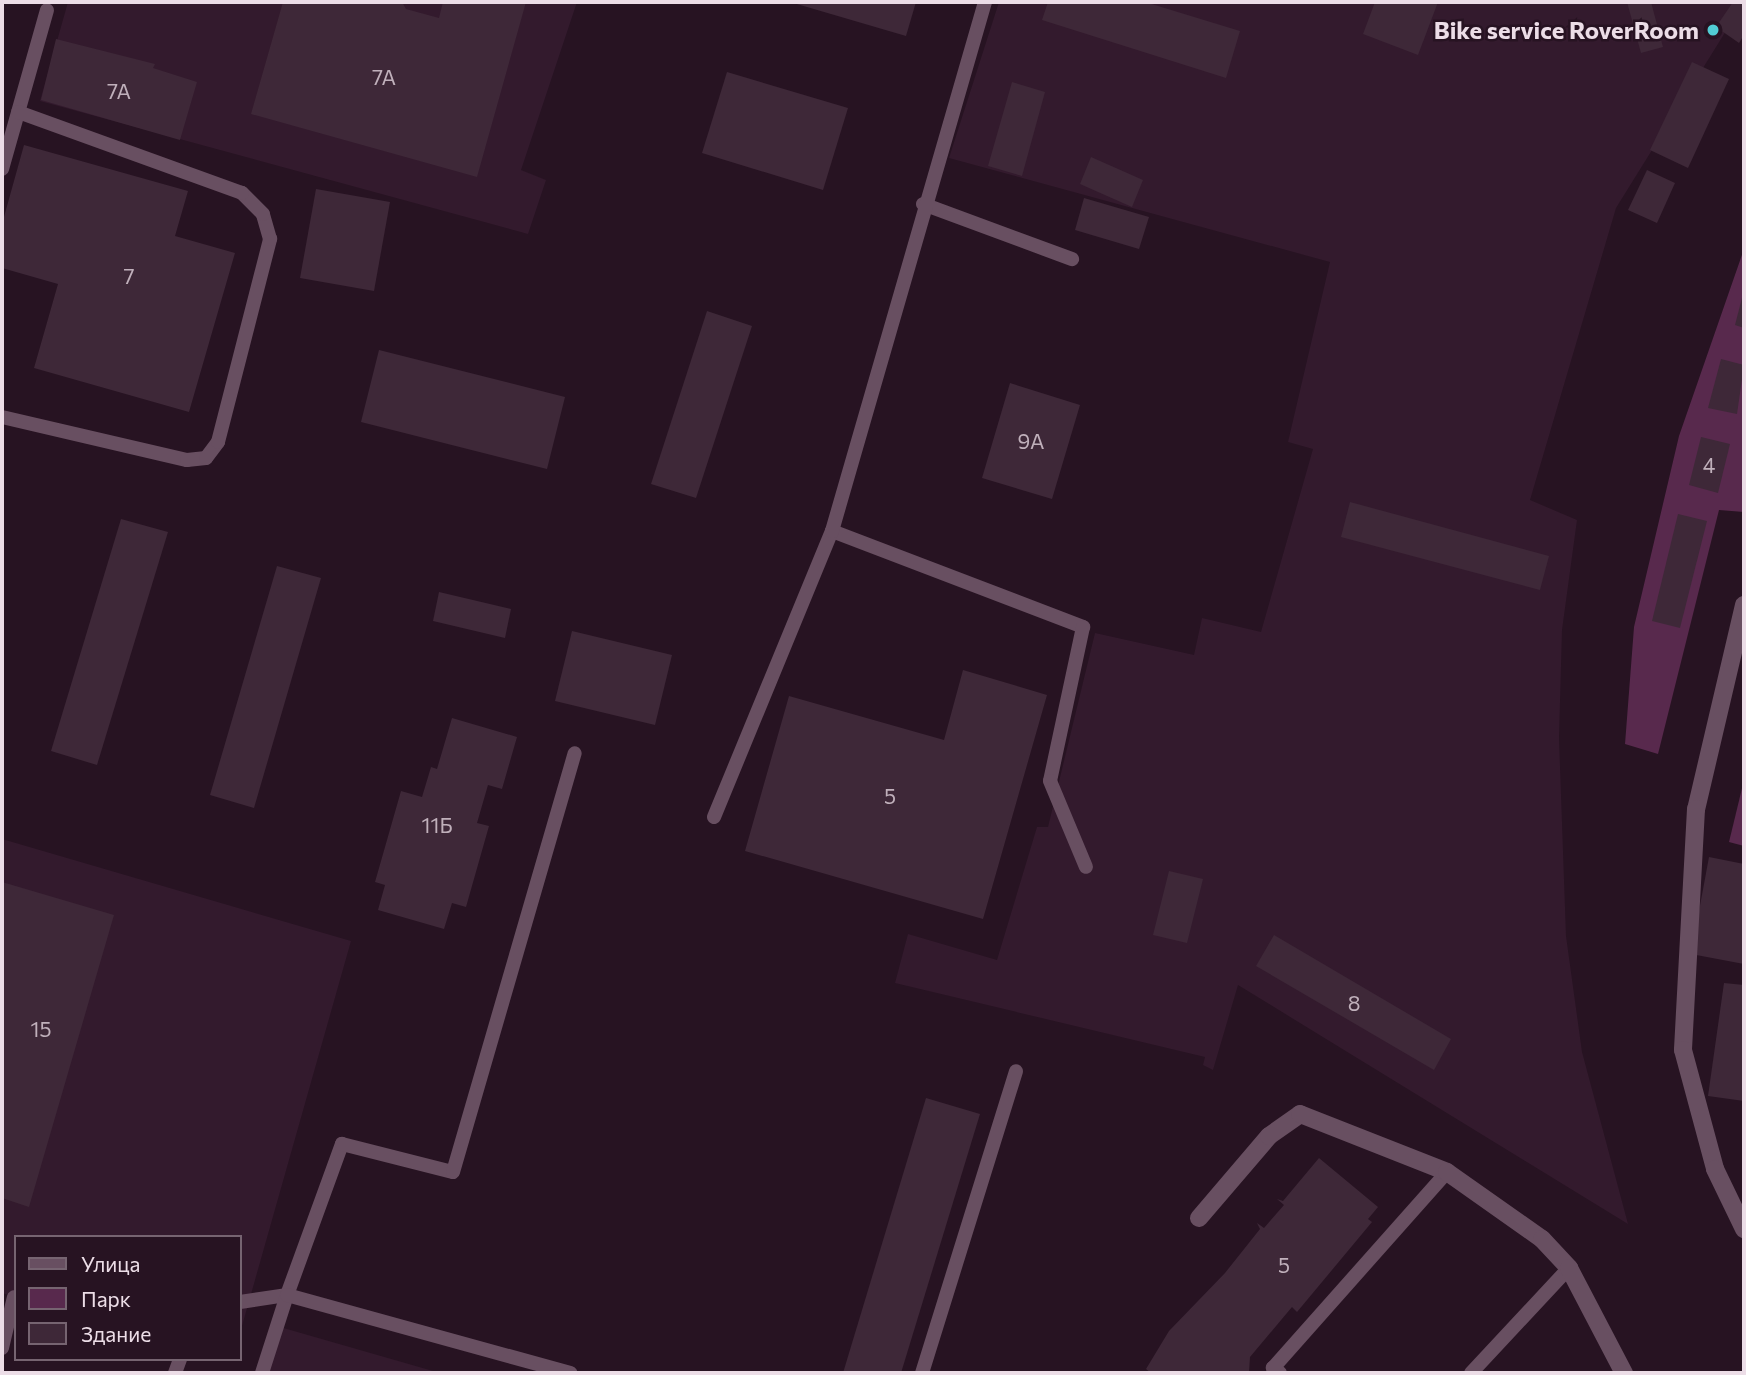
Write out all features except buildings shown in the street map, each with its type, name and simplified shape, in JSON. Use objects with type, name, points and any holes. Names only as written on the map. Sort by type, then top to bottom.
[{"type":"street","points":[[1744,606],[1696,809],[1683,1050],[1715,1169],[1744,1229]]},
{"type":"street","points":[[1199,1219],[1269,1136],[1300,1114],[1447,1172],[1542,1239],[1569,1268],[1624,1373]]},
{"type":"lane","points":[[714,817],[832,531],[923,204],[985,2]]},
{"type":"lane","points":[[2,169],[47,10]]},
{"type":"lane","points":[[2,417],[187,460],[206,458],[218,442],[270,239],[263,215],[242,193],[18,112]]},
{"type":"lane","points":[[923,204],[1072,259]]},
{"type":"lane","points":[[832,531],[1083,627],[1050,781],[1086,867]]},
{"type":"lane","points":[[262,1373],[287,1295],[342,1144],[453,1172],[575,753]]},
{"type":"lane","points":[[922,1373],[1016,1071]]},
{"type":"lane","points":[[1280,1373],[1273,1368],[1447,1172]]},
{"type":"lane","points":[[1471,1373],[1569,1268]]},
{"type":"lane","points":[[242,1302],[287,1295],[570,1373]]},
{"type":"lane","points":[[2,1348],[10,1296]]},
{"type":"shaded area","points":[[68,2],[577,2],[521,170],[546,180],[528,234],[40,101]]},
{"type":"shaded area","points":[[999,2],[1744,2],[1616,208],[1530,500],[1577,520],[1562,630],[1559,738],[1566,936],[1582,1052],[1628,1224],[1238,985],[1213,1070],[1203,1065],[1205,1057],[895,983],[908,934],[997,960],[1037,827],[1048,827],[1095,633],[1194,655],[1202,618],[1261,632],[1313,449],[1288,442],[1330,262],[949,158]]},
{"type":"shaded area","points":[[2,839],[351,941],[242,1326],[242,1235],[14,1235],[14,1296],[2,1293]]},
{"type":"shaded area","points":[[280,1327],[440,1373],[267,1373]]},
{"type":"green space","points":[[1744,249],[1744,512],[1719,510],[1658,754],[1625,744],[1634,627],[1679,436]]},
{"type":"green space","points":[[1744,780],[1744,846],[1729,842]]},
{"type":"place","name":"Bike service RoverRoom","points":[[1713,30]]}]
